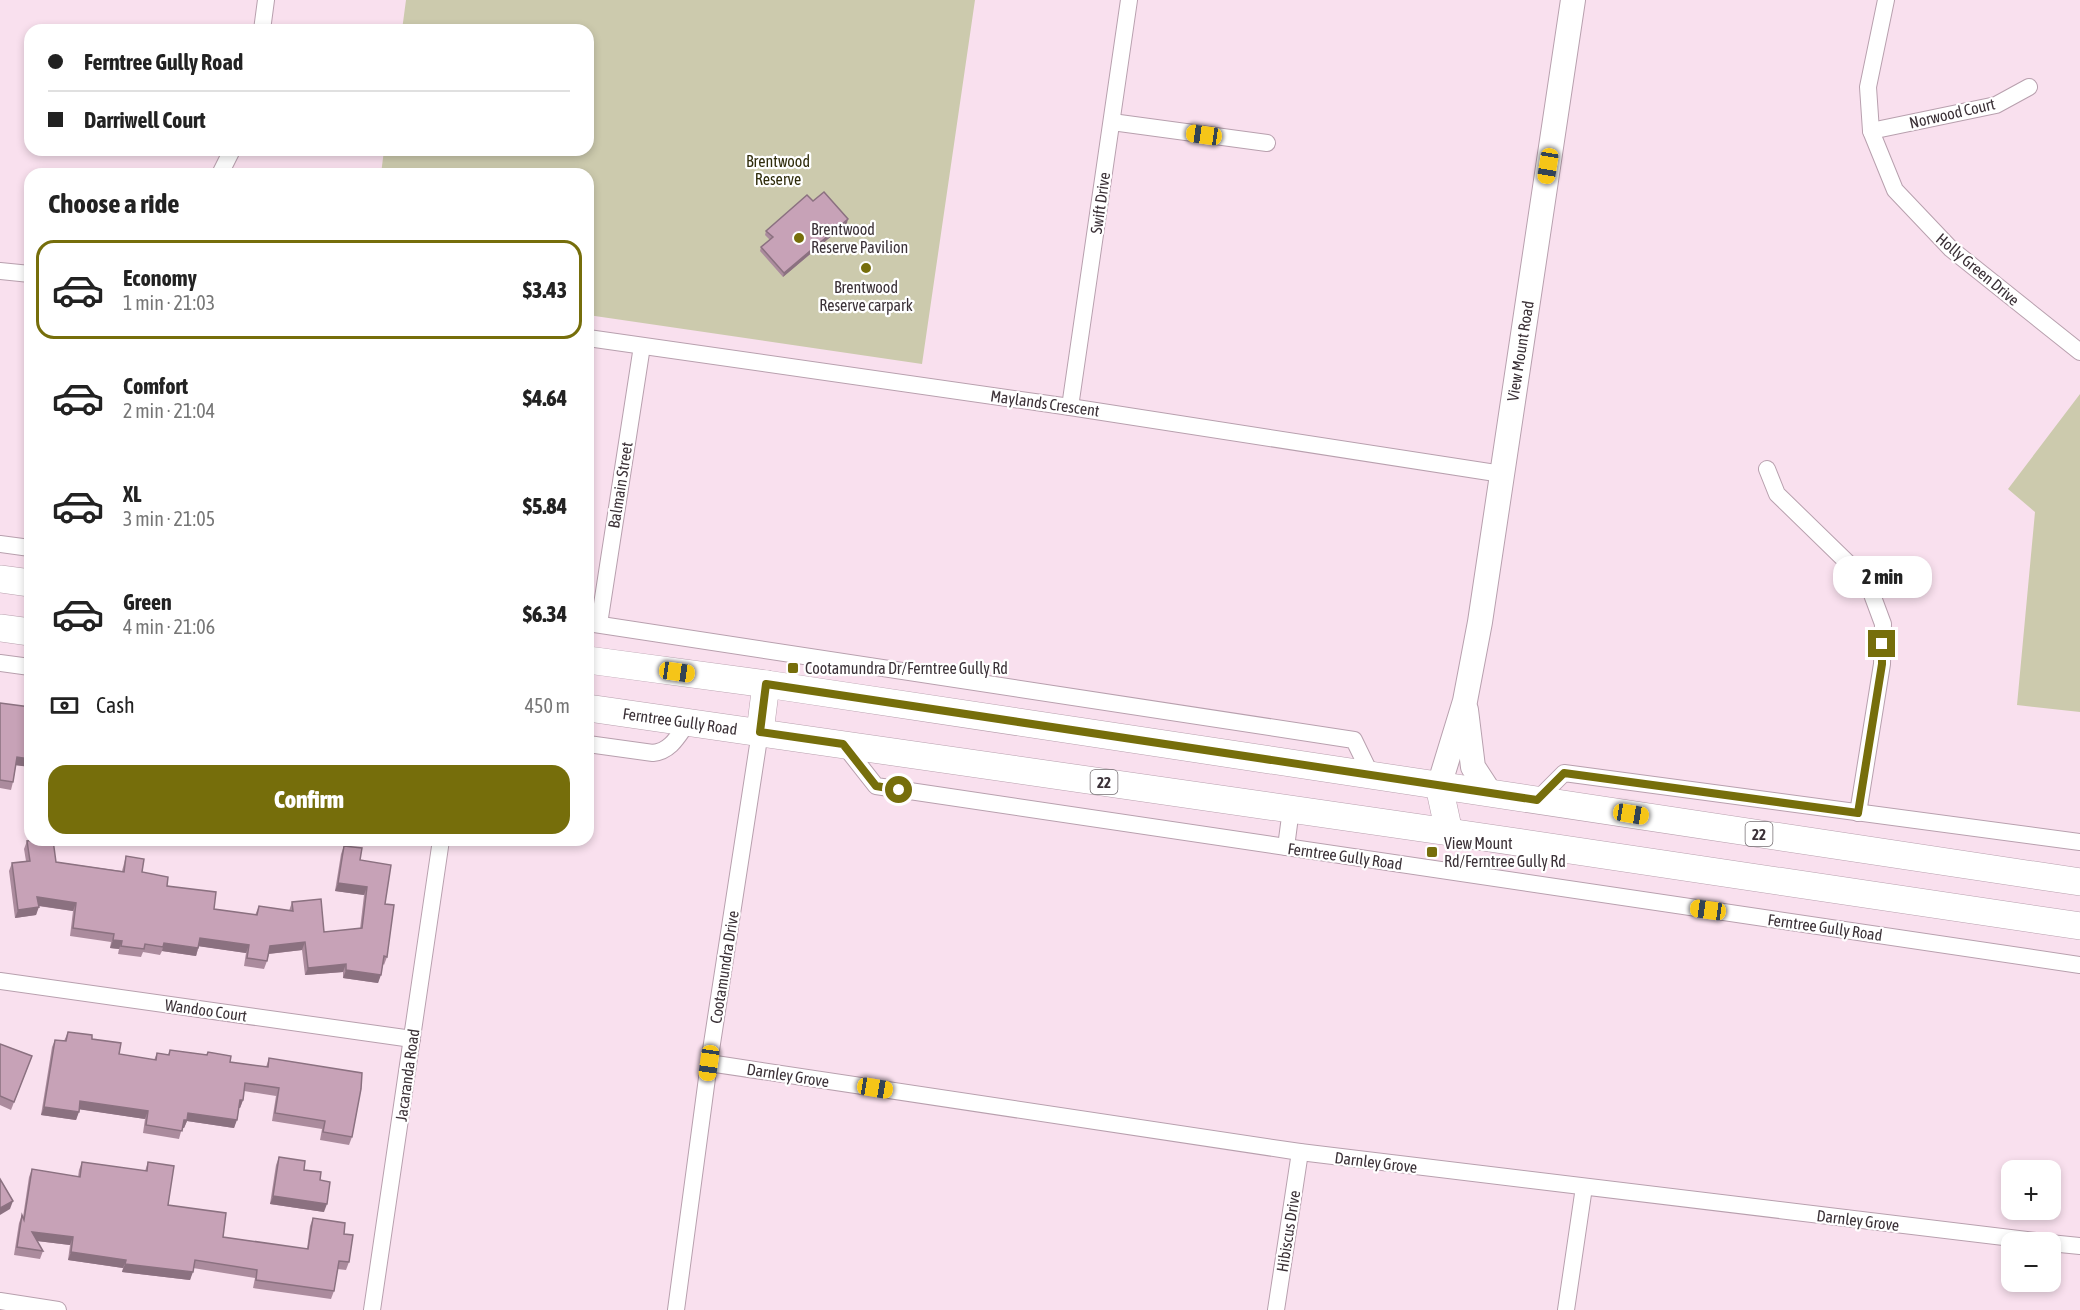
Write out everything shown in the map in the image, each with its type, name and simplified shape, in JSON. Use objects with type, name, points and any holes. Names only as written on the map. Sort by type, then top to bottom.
[{"type":"main road","points":[[0,579],[24,582]]},
{"type":"main road","points":[[0,628],[24,631]]},
{"type":"main road","name":"22","points":[[594,661],[766,684],[2080,882]]},
{"type":"main road","points":[[760,732],[766,684]]},
{"type":"main road","name":"Ferntree Gully Road","points":[[594,709],[2080,926]]},
{"type":"main road","points":[[1439,786],[1449,832]]},
{"type":"street","points":[[263,24],[266,0]]},
{"type":"street","name":"Swift Drive","points":[[1070,407],[1129,0]]},
{"type":"street","name":"View Mount Road","points":[[1439,786],[1465,701],[1480,622],[1573,0]]},
{"type":"street","name":"Holly Green Drive","points":[[1886,0],[1868,87],[1871,131],[1895,190],[1951,249],[2080,352]]},
{"type":"street","name":"Norwood Court","points":[[1871,131],[1996,105],[2029,87]]},
{"type":"street","points":[[1112,122],[1267,143]]},
{"type":"street","points":[[0,270],[24,273]]},
{"type":"street","name":"Maylands Crescent","points":[[594,339],[1070,407],[1502,474]]},
{"type":"street","name":"Balmain Street","points":[[594,624],[642,346]]},
{"type":"street","points":[[1767,469],[1777,494],[1851,566],[1870,589],[1883,624],[1882,664],[1858,813]]},
{"type":"street","points":[[0,544],[24,547]]},
{"type":"street","points":[[594,624],[1354,740],[1371,775]]},
{"type":"street","points":[[0,663],[24,666]]},
{"type":"street","name":"View Mount Road","points":[[1465,701],[1473,767],[1490,793]]},
{"type":"street","points":[[594,745],[654,753],[662,752],[674,742],[688,722]]},
{"type":"street","name":"Cootamundra Drive","points":[[676,1310],[709,1063],[760,732]]},
{"type":"street","name":"Ferntree Gully Road","points":[[843,744],[876,786],[2080,965]]},
{"type":"street","points":[[1537,800],[1564,773],[2080,842]]},
{"type":"street","points":[[1286,847],[1291,809]]},
{"type":"street","name":"Jacaranda Road","points":[[372,1310],[440,846]]},
{"type":"street","name":"Wandoo Court","points":[[0,981],[412,1039]]},
{"type":"street","name":"Darnley Grove","points":[[709,1063],[1300,1152],[2001,1237]]},
{"type":"street","name":"Hibiscus Drive","points":[[1276,1310],[1300,1152]]},
{"type":"street","points":[[1566,1310],[1584,1187]]},
{"type":"street","points":[[2061,1244],[2080,1246]]},
{"type":"street","points":[[0,1301],[58,1310]]},
{"type":"green space","name":"Brentwood Reserve","points":[[406,0],[975,0],[922,364],[594,316],[594,168],[382,168],[383,156],[594,156],[594,24],[403,24]]},
{"type":"green space","points":[[2080,394],[2080,712],[2017,705],[2035,512],[2008,489]]},
{"type":"building","name":"Brentwood Reserve Pavilion","points":[[824,192],[848,219],[784,273],[761,247],[773,237],[766,231],[807,195],[813,201]]},
{"type":"building","points":[[0,703],[24,706],[24,758],[17,757],[13,782],[0,780]]},
{"type":"building","points":[[28,846],[54,846],[56,862],[124,872],[126,856],[144,859],[142,872],[168,877],[167,886],[216,892],[214,909],[257,915],[259,906],[293,911],[292,902],[321,899],[324,932],[362,928],[367,887],[338,883],[344,846],[362,848],[360,860],[391,865],[385,904],[394,905],[387,957],[384,956],[381,975],[346,970],[346,964],[308,968],[305,942],[270,946],[267,961],[247,958],[249,945],[200,938],[198,948],[164,943],[163,947],[145,944],[144,949],[121,946],[122,941],[113,940],[114,934],[73,928],[76,903],[37,897],[39,907],[18,910],[12,863],[30,861]]},
{"type":"building","points":[[68,1032],[92,1035],[92,1039],[121,1043],[119,1054],[156,1060],[157,1053],[169,1055],[170,1050],[207,1055],[208,1052],[231,1056],[230,1062],[268,1067],[269,1058],[362,1073],[352,1137],[323,1132],[325,1121],[275,1113],[279,1088],[245,1083],[237,1120],[188,1113],[182,1131],[146,1125],[148,1111],[80,1101],[79,1112],[44,1107],[55,1040],[66,1041]]},
{"type":"building","points":[[0,1044],[32,1056],[14,1102],[0,1096]]},
{"type":"building","points":[[279,1157],[305,1161],[304,1170],[321,1172],[320,1180],[330,1182],[327,1204],[273,1196]]},
{"type":"building","points":[[82,1162],[147,1171],[148,1162],[174,1166],[168,1205],[226,1213],[223,1237],[308,1249],[313,1218],[345,1223],[344,1234],[353,1235],[349,1262],[339,1261],[334,1291],[256,1280],[257,1270],[195,1260],[193,1272],[125,1264],[126,1260],[71,1252],[73,1237],[32,1232],[43,1251],[17,1247],[32,1169],[80,1177]]},
{"type":"building","points":[[0,1179],[13,1201],[0,1208]]},
{"type":"place","name":"Brentwood Reserve Pavilion","points":[[799,238]]},
{"type":"place","name":"Brentwood Reserve carpark","points":[[866,268]]},
{"type":"place","name":"Cootamundra Dr/Ferntree Gully Rd","points":[[793,668]]},
{"type":"place","name":"View Mount Rd/Ferntree Gully Rd","points":[[1432,852]]},
{"type":"route","points":[[899,790],[876,786],[843,744],[760,732],[766,684],[1537,800],[1564,773],[1858,813],[1882,664],[1882,644]]}]
